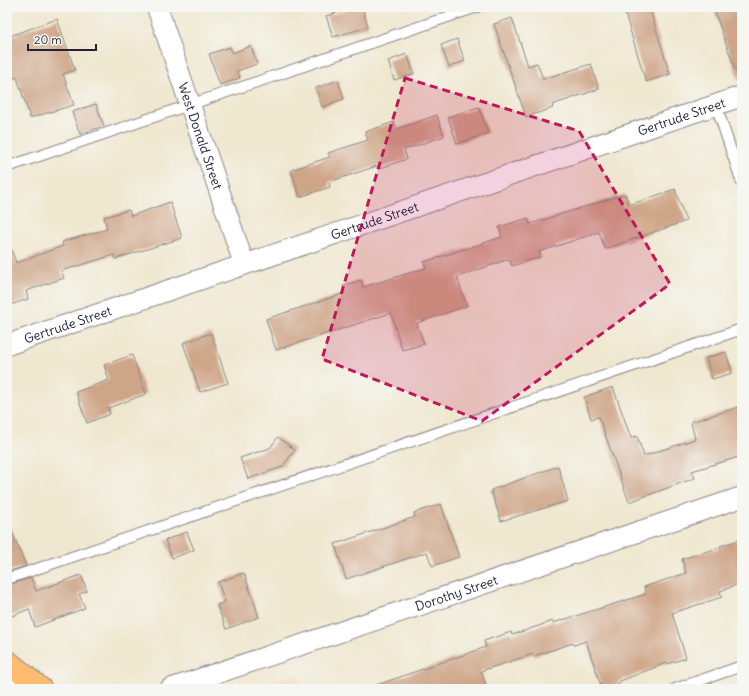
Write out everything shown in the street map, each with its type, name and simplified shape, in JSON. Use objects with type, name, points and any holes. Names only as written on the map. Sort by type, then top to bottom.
[{"type":"main road","points":[[13,675],[41,689]]},
{"type":"street","name":"West Donald Street","points":[[157,7],[244,264]]},
{"type":"street","name":"Gertrude Street","points":[[7,345],[742,96]]},
{"type":"street","name":"Dorothy Street","points":[[170,689],[742,497]]},
{"type":"lane","points":[[7,166],[477,7]]},
{"type":"lane","points":[[716,105],[742,183]]},
{"type":"lane","points":[[7,579],[742,329]]},
{"type":"lane","points":[[675,689],[742,666]]},
{"type":"highlighted area","points":[[405,78],[579,131],[670,284],[482,421],[322,359]]},
{"type":"shaded area","points":[[298,673],[303,689],[254,689]]},
{"type":"building","points":[[357,7],[362,7],[368,27],[333,37],[326,16]]},
{"type":"building","points":[[623,7],[649,7],[670,74],[646,82]]},
{"type":"building","points":[[713,7],[742,7],[742,80],[739,80]]},
{"type":"building","points":[[512,18],[528,66],[537,63],[543,79],[591,64],[599,89],[552,105],[553,108],[526,117],[494,24]]},
{"type":"building","points":[[57,19],[75,70],[63,74],[74,105],[30,118],[17,77],[7,80],[7,37]]},
{"type":"building","points":[[457,39],[465,61],[449,67],[441,45]]},
{"type":"building","points":[[251,46],[257,64],[237,71],[240,78],[220,85],[209,54],[230,47],[232,53]]},
{"type":"building","points":[[407,54],[414,74],[394,80],[388,61]]},
{"type":"building","points":[[338,80],[344,99],[322,107],[316,88]]},
{"type":"building","points":[[96,104],[104,126],[80,134],[72,112]]},
{"type":"building","points":[[479,107],[488,133],[457,144],[448,117]]},
{"type":"building","points":[[437,115],[444,136],[404,150],[407,159],[378,169],[377,166],[329,182],[330,187],[300,197],[291,170],[330,157],[328,153],[368,140],[365,132],[394,122],[397,129]]},
{"type":"building","points":[[675,189],[686,221],[605,249],[599,232],[539,252],[541,257],[512,266],[509,259],[457,277],[467,306],[417,323],[424,344],[402,350],[391,313],[276,350],[266,319],[345,293],[343,286],[361,280],[363,287],[426,268],[424,262],[502,237],[499,227],[528,218],[530,224],[625,194],[629,205]]},
{"type":"building","points":[[170,202],[182,238],[115,259],[114,255],[61,271],[64,278],[26,291],[28,299],[7,306],[7,246],[10,245],[16,263],[63,246],[62,242],[107,229],[104,217],[129,210],[131,216]]},
{"type":"building","points":[[211,333],[228,383],[200,392],[183,343]]},
{"type":"building","points":[[726,352],[732,373],[712,379],[706,358]]},
{"type":"building","points":[[132,355],[146,394],[108,408],[110,414],[87,423],[76,392],[109,380],[104,365]]},
{"type":"building","points":[[613,387],[631,438],[637,436],[644,456],[695,439],[691,422],[742,406],[742,456],[692,471],[695,478],[629,502],[599,417],[591,419],[584,397]]},
{"type":"building","points":[[278,437],[295,450],[282,467],[248,479],[240,458],[270,448]]},
{"type":"building","points":[[558,466],[568,501],[501,521],[491,490]]},
{"type":"building","points":[[441,504],[459,557],[432,566],[427,552],[346,579],[335,544],[415,517],[414,513]]},
{"type":"building","points":[[7,519],[26,566],[7,572]]},
{"type":"building","points":[[187,532],[194,550],[172,558],[165,540]]},
{"type":"building","points":[[742,539],[742,583],[720,591],[722,597],[672,613],[686,658],[667,664],[666,663],[620,681],[620,683],[602,689],[586,641],[574,645],[573,643],[534,656],[533,654],[481,671],[487,689],[374,689],[374,686],[486,647],[484,641],[511,632],[512,635],[553,621],[553,623],[646,594],[644,587],[686,573],[682,559]]},
{"type":"building","points":[[244,573],[259,617],[226,629],[217,605],[225,602],[218,582]]},
{"type":"building","points":[[81,575],[87,591],[79,594],[85,608],[35,627],[29,609],[7,618],[7,585],[31,578],[36,591]]}]
